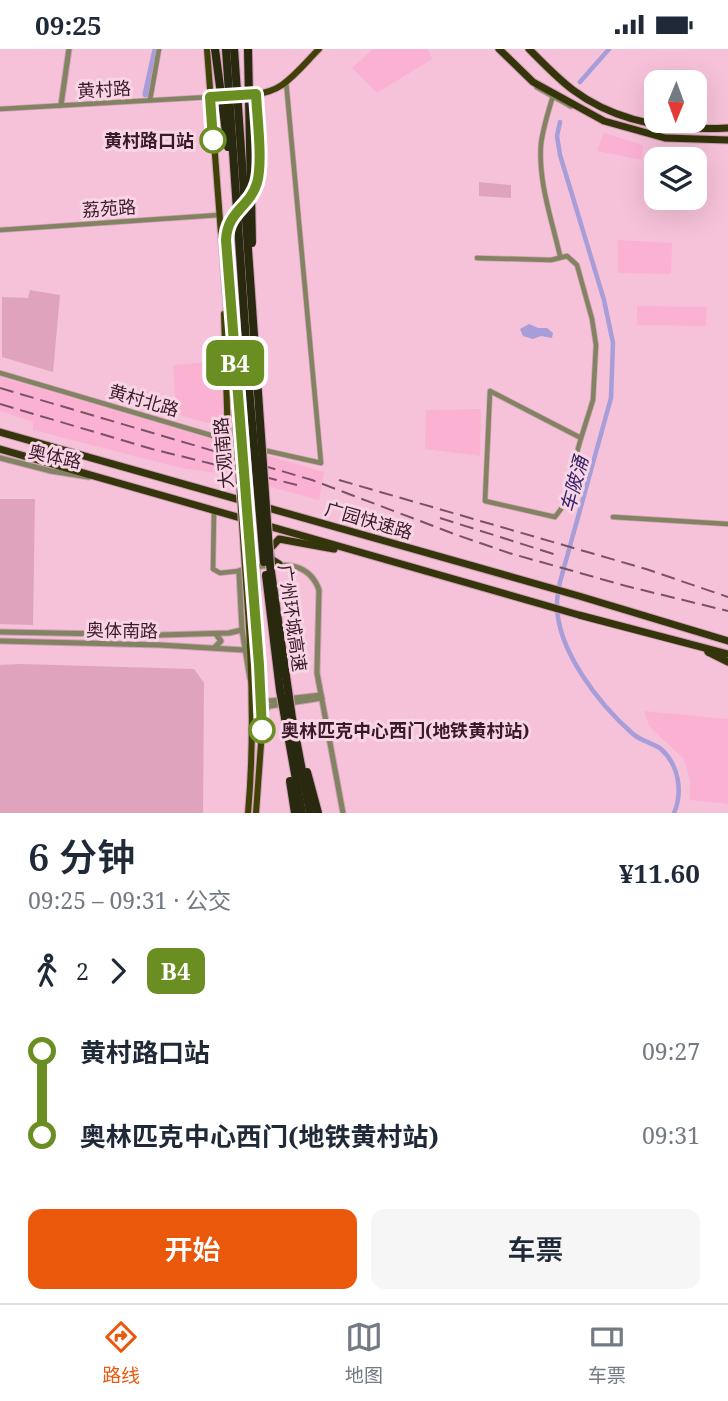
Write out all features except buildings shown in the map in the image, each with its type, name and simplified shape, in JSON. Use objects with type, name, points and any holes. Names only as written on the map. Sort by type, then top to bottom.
[{"type":"highway","points":[[215,49],[220,103],[236,198]]},
{"type":"highway","name":"广州环城高速","points":[[226,49],[250,400],[267,587],[291,761],[302,813]]},
{"type":"highway","name":"广州环城高速","points":[[234,49],[269,551],[286,680],[310,813]]},
{"type":"highway","points":[[248,49],[252,156],[251,284]]},
{"type":"highway","points":[[499,49],[533,82],[579,109],[614,125],[653,136],[682,140],[728,140]]},
{"type":"highway","points":[[529,49],[570,87],[619,115],[673,127],[728,128]]},
{"type":"highway","name":"广园快速路","points":[[0,432],[728,638]]},
{"type":"highway","name":"广园快速路","points":[[0,449],[536,603],[695,645],[728,658]]},
{"type":"highway","points":[[318,813],[294,713],[269,551],[275,541],[282,538],[359,553]]},
{"type":"highway","points":[[269,551],[271,559],[279,564]]},
{"type":"highway","points":[[267,587],[275,673],[295,813]]},
{"type":"main road","name":"大观南路","points":[[206,49],[237,419]]},
{"type":"main road","points":[[210,97],[256,94],[273,89],[286,81],[319,49]]},
{"type":"main road","points":[[216,179],[222,215],[225,218],[232,217],[254,191],[258,178],[256,94]]},
{"type":"main road","name":"大观南路","points":[[232,217],[226,240],[249,583],[261,712],[261,759],[256,813]]},
{"type":"main road","points":[[225,278],[228,440]]},
{"type":"main road","name":"大观南路","points":[[248,813],[257,690]]},
{"type":"street","points":[[61,105],[69,49]]},
{"type":"street","points":[[150,100],[159,49]]},
{"type":"street","name":"黄村北路","points":[[0,373],[228,440],[321,463],[286,81]]},
{"type":"street","points":[[533,82],[541,91],[579,109]]},
{"type":"street","points":[[553,96],[544,128],[541,163],[542,180],[561,257]]},
{"type":"street","name":"黄村路","points":[[0,109],[210,97]]},
{"type":"street","name":"荔苑路","points":[[0,230],[219,215]]},
{"type":"street","points":[[477,258],[571,258],[577,265],[596,345],[593,400],[561,509],[555,517],[485,501],[490,391],[581,439]]},
{"type":"street","name":"奥体路","points":[[0,458],[51,471],[105,479]]},
{"type":"street","points":[[214,509],[213,569],[220,573],[290,564],[309,573],[319,590],[316,660],[344,813]]},
{"type":"street","points":[[613,517],[728,524]]},
{"type":"street","points":[[257,690],[261,636],[256,567],[269,551]]},
{"type":"street","points":[[239,571],[244,650],[257,690],[264,699],[270,701],[321,697]]},
{"type":"street","name":"奥体南路","points":[[0,632],[160,635],[216,634],[242,630]]},
{"type":"street","points":[[215,647],[221,641],[216,634]]},
{"type":"street","name":"奥体南路","points":[[0,641],[244,650]]},
{"type":"street","points":[[261,712],[270,706],[321,697]]},
{"type":"shaded area","points":[[373,49],[428,49],[432,59],[377,93],[352,68]]},
{"type":"shaded area","points":[[604,133],[643,145],[642,160],[597,151]]},
{"type":"shaded area","points":[[479,182],[511,185],[511,198],[479,196]]},
{"type":"shaded area","points":[[618,240],[672,243],[671,274],[618,273]]},
{"type":"shaded area","points":[[30,290],[60,295],[53,372],[2,357],[2,297],[28,298]]},
{"type":"shaded area","points":[[637,306],[707,307],[706,326],[637,325]]},
{"type":"shaded area","points":[[529,324],[547,328],[553,333],[552,338],[541,336],[533,339],[523,336],[520,329]]},
{"type":"shaded area","points":[[220,361],[225,428],[176,414],[173,365]]},
{"type":"shaded area","points":[[0,377],[324,472],[319,500],[223,474],[181,468],[33,430],[33,422],[0,411]]},
{"type":"shaded area","points":[[481,409],[480,456],[425,449],[426,410]]},
{"type":"shaded area","points":[[0,499],[35,499],[33,625],[0,624]]},
{"type":"shaded area","points":[[0,665],[194,669],[204,683],[203,813],[0,813]]},
{"type":"shaded area","points":[[644,711],[728,719],[728,804],[690,800],[690,781],[684,759],[649,726]]},
{"type":"waterway","points":[[146,94],[156,49]]},
{"type":"waterway","points":[[580,82],[609,49]]},
{"type":"waterway","name":"车陂涌","points":[[560,122],[557,136],[560,155],[604,300],[613,343],[611,398],[560,582],[557,600],[559,621],[572,657],[594,692],[633,734],[661,749],[672,763],[679,788],[674,813]]},
{"type":"railway","points":[[0,388],[312,480],[509,553],[728,611]]},
{"type":"railway","points":[[0,404],[152,449],[297,485]]},
{"type":"railway","points":[[339,480],[646,569],[728,597]]},
{"type":"railway","points":[[440,518],[560,556]]},
{"type":"bus line","name":"B4","points":[[213,140],[210,97],[256,94],[259,165],[257,184],[230,220],[226,240],[262,730]]},
{"type":"place","name":"黄村路口站","points":[[213,140]]},
{"type":"place","name":"奥林匹克中心西门(地铁黄村站)","points":[[262,730]]}]
